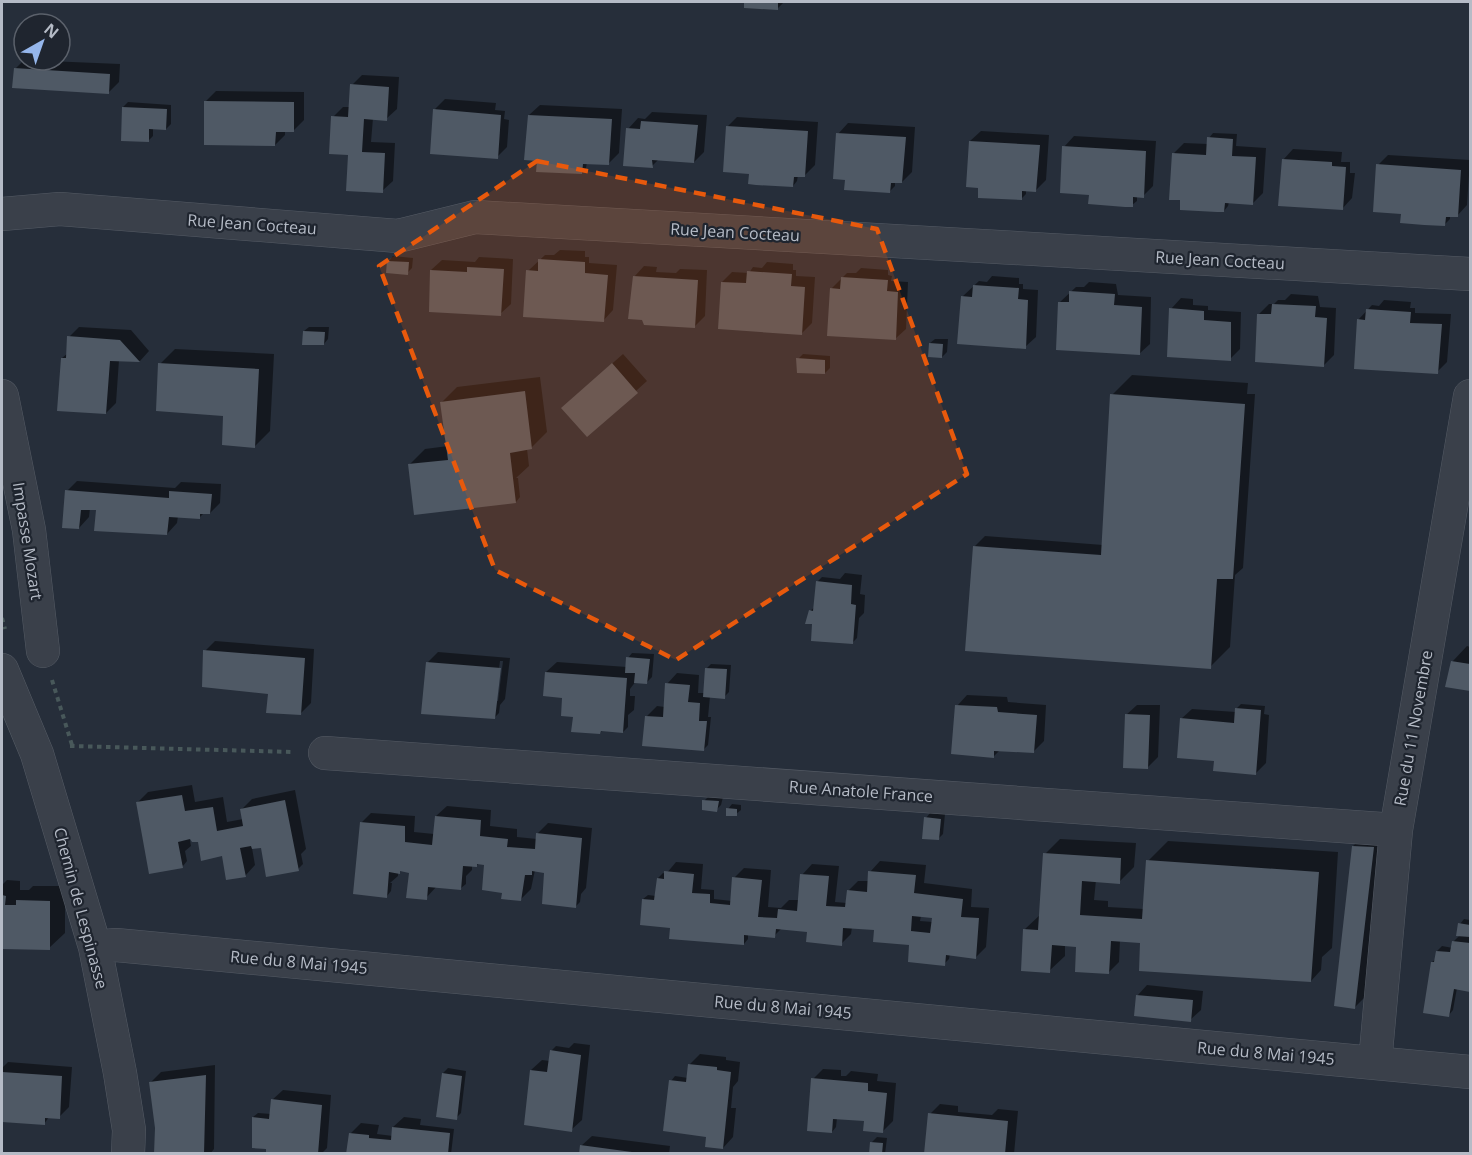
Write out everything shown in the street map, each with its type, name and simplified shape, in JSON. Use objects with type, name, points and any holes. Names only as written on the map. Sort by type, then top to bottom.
[{"type":"street","name":"Rue Jean Cocteau","points":[[2,214],[60,209],[398,236],[475,217],[1470,274]]},
{"type":"street","name":"Impasse Mozart","points":[[2,396],[15,538],[43,651]]},
{"type":"street","name":"Rue du 11 Novembre","points":[[1376,1063],[1396,830],[1470,396]]},
{"type":"street","name":"Chemin de Lespinasse","points":[[2,670],[37,754],[95,947],[120,1072],[129,1130],[129,1154]]},
{"type":"street","name":"Rue Anatole France","points":[[325,753],[1396,830]]},
{"type":"street","name":"Rue du 8 Mai 1945","points":[[95,947],[116,945],[1470,1072]]},
{"type":"path","points":[[43,651],[72,745]]},
{"type":"path","points":[[37,754],[72,745],[325,753]]},
{"type":"highlighted area","points":[[537,161],[877,229],[967,474],[676,660],[495,570],[379,266]]},
{"type":"building","points":[[744,2],[778,2],[778,10],[744,8]]},
{"type":"building","points":[[14,72],[110,74],[109,94],[12,88]]},
{"type":"building","points":[[350,84],[389,87],[387,121],[364,119],[362,152],[385,153],[383,193],[346,191],[348,155],[329,154],[331,116],[348,117]]},
{"type":"building","points":[[204,101],[294,102],[294,132],[276,132],[275,146],[204,145]]},
{"type":"building","points":[[122,107],[167,109],[166,130],[149,129],[149,142],[121,141]]},
{"type":"building","points":[[433,109],[501,115],[498,159],[430,154]]},
{"type":"building","points":[[528,115],[612,119],[609,165],[583,164],[582,174],[536,172],[537,161],[524,160]]},
{"type":"building","points":[[641,121],[698,125],[694,163],[652,160],[653,168],[623,166],[626,128],[640,129]]},
{"type":"building","points":[[726,126],[808,131],[805,177],[794,177],[793,187],[756,185],[748,184],[749,174],[723,172]]},
{"type":"building","points":[[836,133],[906,137],[902,183],[891,183],[890,193],[844,190],[845,180],[833,179]]},
{"type":"building","points":[[1207,137],[1233,139],[1232,156],[1256,157],[1253,205],[1225,203],[1224,212],[1180,210],[1180,200],[1169,200],[1172,153],[1206,155]]},
{"type":"building","points":[[969,141],[1040,145],[1036,192],[1022,191],[1022,200],[978,198],[978,188],[966,187]]},
{"type":"building","points":[[1062,146],[1146,151],[1144,198],[1133,197],[1133,207],[1125,207],[1088,204],[1089,195],[1060,193]]},
{"type":"building","points":[[1282,159],[1332,162],[1332,166],[1346,167],[1343,210],[1278,206]]},
{"type":"building","points":[[1376,164],[1461,170],[1458,217],[1446,217],[1445,226],[1424,225],[1400,223],[1401,214],[1373,212]]},
{"type":"building","points":[[538,259],[585,262],[585,273],[608,275],[604,322],[523,317],[526,270],[538,271]]},
{"type":"building","points":[[387,261],[409,262],[408,275],[386,273]]},
{"type":"building","points":[[467,267],[504,269],[501,316],[429,312],[430,270],[467,272]]},
{"type":"building","points":[[747,271],[792,274],[791,286],[805,287],[802,335],[718,329],[721,282],[746,283]]},
{"type":"building","points":[[633,276],[698,280],[695,328],[644,325],[642,320],[628,319]]},
{"type":"building","points":[[841,277],[888,280],[887,291],[898,292],[896,340],[827,336],[830,288],[840,289]]},
{"type":"building","points":[[973,285],[1019,288],[1018,299],[1028,300],[1026,349],[957,344],[961,296],[972,297]]},
{"type":"building","points":[[1069,291],[1115,294],[1114,305],[1142,307],[1140,355],[1056,350],[1058,302],[1069,302]]},
{"type":"building","points":[[1272,304],[1316,306],[1315,317],[1327,318],[1324,367],[1255,362],[1257,314],[1271,314]]},
{"type":"building","points":[[1169,308],[1204,311],[1204,320],[1231,322],[1231,361],[1167,357]]},
{"type":"building","points":[[1366,309],[1411,312],[1410,323],[1442,324],[1438,374],[1354,369],[1357,319],[1365,320]]},
{"type":"building","points":[[303,331],[325,332],[324,345],[302,345]]},
{"type":"building","points":[[67,336],[120,340],[140,362],[110,361],[106,414],[57,411],[61,358],[66,358]]},
{"type":"building","points":[[929,343],[943,344],[942,358],[928,357]]},
{"type":"building","points":[[796,358],[825,360],[825,374],[797,373]]},
{"type":"building","points":[[158,363],[259,369],[255,448],[222,445],[223,416],[156,411]]},
{"type":"building","points":[[612,363],[638,393],[587,437],[561,408]]},
{"type":"building","points":[[525,391],[532,449],[510,453],[516,503],[414,515],[408,464],[448,460],[440,402]]},
{"type":"building","points":[[1110,394],[1245,404],[1233,579],[1217,579],[1211,669],[965,651],[973,546],[1101,555]]},
{"type":"building","points":[[65,490],[169,498],[169,491],[212,494],[210,514],[200,514],[200,519],[169,517],[167,535],[94,531],[96,510],[81,510],[79,529],[62,528]]},
{"type":"building","points":[[816,581],[852,585],[851,604],[856,605],[853,644],[811,641],[812,624],[805,624],[809,610],[813,611]]},
{"type":"building","points":[[203,650],[305,658],[301,715],[266,713],[268,694],[202,687]]},
{"type":"building","points":[[626,657],[650,659],[647,684],[634,683],[635,673],[625,673]]},
{"type":"building","points":[[1451,661],[1470,664],[1470,691],[1445,687]]},
{"type":"building","points":[[426,662],[501,668],[495,719],[421,714]]},
{"type":"building","points":[[705,668],[727,669],[725,699],[703,697]]},
{"type":"building","points":[[545,672],[627,678],[623,733],[571,732],[573,717],[561,716],[562,698],[543,696]]},
{"type":"building","points":[[665,683],[690,685],[688,702],[700,703],[699,721],[707,721],[704,751],[642,746],[645,716],[663,717]]},
{"type":"building","points":[[955,705],[997,707],[998,712],[1037,715],[1034,753],[994,751],[994,758],[951,754]]},
{"type":"building","points":[[1235,708],[1261,710],[1256,775],[1213,771],[1214,761],[1177,758],[1180,718],[1234,723]]},
{"type":"building","points":[[1125,714],[1150,715],[1148,769],[1123,768]]},
{"type":"building","points":[[182,795],[185,811],[213,807],[217,831],[243,826],[240,809],[285,800],[299,871],[266,877],[261,848],[252,849],[251,846],[240,848],[246,877],[226,880],[222,856],[201,861],[198,842],[192,842],[190,839],[178,842],[183,868],[149,874],[136,802]]},
{"type":"building","points":[[702,800],[719,801],[717,812],[702,810]]},
{"type":"building","points":[[726,808],[737,809],[737,816],[726,816]]},
{"type":"building","points":[[435,816],[481,820],[480,836],[508,839],[507,847],[535,849],[536,833],[582,838],[576,908],[542,904],[544,873],[532,871],[532,875],[525,875],[521,901],[501,899],[502,893],[482,890],[484,865],[477,864],[477,867],[463,866],[461,890],[428,887],[427,900],[406,898],[409,873],[400,871],[400,874],[389,872],[387,898],[353,894],[360,822],[405,826],[405,842],[432,845]]},
{"type":"building","points":[[924,817],[941,819],[939,840],[922,839]]},
{"type":"building","points":[[1352,846],[1374,847],[1355,1009],[1334,1006]]},
{"type":"building","points":[[1043,853],[1121,858],[1120,884],[1082,881],[1080,915],[1142,919],[1146,860],[1319,872],[1311,982],[1139,971],[1140,943],[1111,941],[1109,974],[1075,972],[1076,947],[1052,945],[1050,973],[1021,971],[1023,929],[1038,930]]},
{"type":"building","points":[[664,871],[694,874],[692,893],[710,894],[710,903],[730,905],[732,877],[762,880],[758,917],[777,918],[778,909],[797,911],[800,874],[829,876],[826,906],[845,907],[847,890],[867,892],[868,871],[916,875],[914,893],[963,899],[961,917],[979,918],[976,959],[946,955],[945,966],[908,962],[909,945],[873,942],[874,930],[843,928],[842,946],[806,942],[807,932],[776,929],[775,938],[744,935],[744,945],[669,939],[670,928],[640,925],[642,899],[654,900],[657,878],[664,879]],"holes":[[[912,916],[932,918],[930,933],[911,931]]]},
{"type":"building","points":[[2,895],[6,896],[5,905],[16,905],[16,900],[50,901],[50,950],[2,949]]},
{"type":"building","points":[[1458,923],[1470,925],[1470,937],[1456,936]]},
{"type":"building","points":[[1452,941],[1470,943],[1470,992],[1454,989],[1449,1017],[1423,1013],[1431,962],[1434,962],[1436,951],[1450,952]]},
{"type":"building","points":[[1136,995],[1193,1000],[1191,1022],[1134,1016]]},
{"type":"building","points":[[550,1050],[581,1055],[572,1132],[524,1125],[530,1070],[547,1072]]},
{"type":"building","points":[[688,1064],[717,1067],[717,1070],[731,1072],[723,1149],[705,1147],[706,1137],[663,1131],[669,1080],[686,1082]]},
{"type":"building","points":[[2,1072],[62,1076],[60,1119],[45,1118],[45,1125],[2,1122]]},
{"type":"building","points":[[442,1073],[462,1076],[457,1120],[436,1117]]},
{"type":"building","points":[[206,1075],[204,1154],[154,1154],[155,1128],[149,1082]]},
{"type":"building","points":[[811,1078],[868,1083],[868,1091],[887,1093],[883,1133],[863,1131],[864,1121],[833,1119],[832,1133],[807,1131]]},
{"type":"building","points":[[271,1099],[322,1105],[318,1154],[266,1154],[266,1149],[252,1148],[252,1117],[269,1119]]},
{"type":"building","points":[[928,1113],[1008,1121],[1005,1154],[924,1154]]},
{"type":"building","points":[[392,1127],[450,1133],[448,1154],[346,1154],[349,1133],[391,1140]]},
{"type":"building","points":[[870,1142],[883,1143],[882,1154],[869,1154]]},
{"type":"building","points":[[580,1145],[632,1152],[632,1154],[579,1154]]}]
